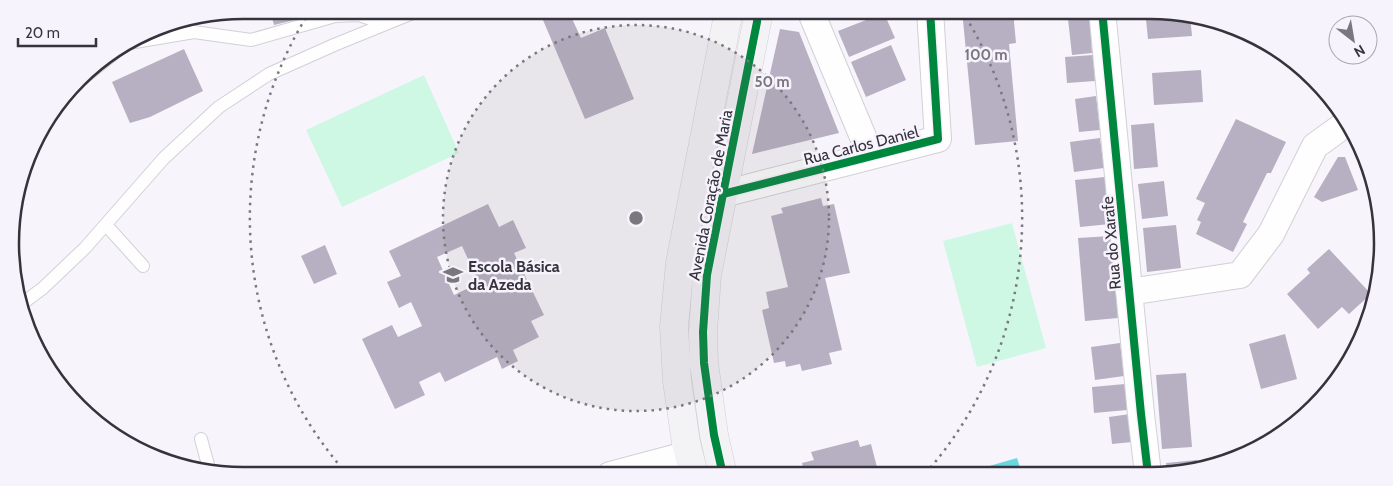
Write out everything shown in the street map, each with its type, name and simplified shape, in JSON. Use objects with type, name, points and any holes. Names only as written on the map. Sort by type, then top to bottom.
[{"type":"street","name":"Avenida Coração de Maria","points":[[691,465],[677,381],[674,326],[680,263],[727,19]]},
{"type":"street","name":"Avenida Coração de Maria","points":[[721,467],[707,393],[704,363],[703,332],[707,275],[758,19]]},
{"type":"street","points":[[814,19],[871,156]]},
{"type":"street","name":"Rua Carlos Daniel","points":[[723,194],[938,139],[931,19]]},
{"type":"street","name":"Rua do Xarafe","points":[[1103,19],[1147,467]]},
{"type":"street","points":[[1129,292],[1240,275],[1271,234],[1315,146],[1341,127]]},
{"type":"street","points":[[675,467],[691,465]]},
{"type":"lane","points":[[149,40],[194,32],[251,40],[324,19]]},
{"type":"lane","points":[[372,19],[386,24]]},
{"type":"lane","points":[[26,301],[43,288],[85,248],[164,158],[219,108],[268,74],[398,19]]},
{"type":"lane","points":[[106,225],[143,266]]},
{"type":"lane","points":[[201,439],[208,464]]},
{"type":"green space","points":[[424,75],[459,153],[342,207],[306,130]]},
{"type":"green space","points":[[1012,223],[1046,348],[977,367],[943,241]]},
{"type":"water","points":[[1017,458],[1020,467],[986,467]]},
{"type":"building","points":[[272,19],[298,19],[274,25]]},
{"type":"building","points":[[543,19],[572,19],[581,38],[605,28],[634,99],[585,119]]},
{"type":"building","points":[[869,19],[887,19],[895,38],[849,57],[838,31]]},
{"type":"building","points":[[963,19],[1014,19],[1016,43],[1009,44],[1018,141],[975,145]]},
{"type":"building","points":[[1068,19],[1089,19],[1092,53],[1072,55]]},
{"type":"building","points":[[1146,19],[1165,19],[1191,23],[1192,36],[1148,39]]},
{"type":"building","points":[[780,29],[799,32],[839,133],[752,154]]},
{"type":"building","points":[[891,45],[906,80],[866,97],[851,62]]},
{"type":"building","points":[[184,49],[203,91],[150,117],[130,123],[112,82]]},
{"type":"building","points":[[1093,55],[1095,81],[1067,83],[1065,57]]},
{"type":"building","points":[[1201,70],[1203,102],[1154,105],[1152,73]]},
{"type":"building","points":[[1096,96],[1100,130],[1079,132],[1075,99]]},
{"type":"building","points":[[1236,119],[1286,142],[1271,173],[1267,173],[1243,222],[1247,224],[1233,252],[1196,234],[1201,222],[1197,220],[1205,203],[1196,199]]},
{"type":"building","points":[[1154,123],[1158,167],[1134,169],[1131,125]]},
{"type":"building","points":[[1100,138],[1104,168],[1074,172],[1070,142]]},
{"type":"building","points":[[1338,157],[1345,157],[1358,190],[1322,202],[1314,197]]},
{"type":"building","points":[[1105,177],[1110,224],[1080,227],[1075,180]]},
{"type":"building","points":[[1164,181],[1168,216],[1142,219],[1138,184]]},
{"type":"building","points":[[821,198],[823,206],[834,204],[850,273],[825,278],[842,350],[829,353],[832,364],[802,371],[800,364],[786,367],[785,361],[774,363],[762,310],[769,308],[766,292],[788,287],[771,216],[783,213],[781,208]]},
{"type":"building","points":[[488,204],[499,227],[513,220],[526,248],[514,253],[544,315],[531,321],[539,337],[513,350],[518,361],[502,369],[497,357],[445,382],[440,372],[419,382],[425,395],[395,409],[362,339],[392,325],[398,337],[422,326],[411,302],[399,308],[387,282],[401,276],[389,251]],"holes":[[[462,246],[479,283],[454,295],[437,257]]]},
{"type":"building","points":[[1176,225],[1181,268],[1147,272],[1143,228]]},
{"type":"building","points":[[1111,236],[1118,318],[1085,321],[1078,238]]},
{"type":"building","points":[[325,245],[337,274],[314,284],[301,256]]},
{"type":"building","points":[[1329,249],[1369,292],[1368,297],[1349,314],[1342,307],[1318,329],[1287,294],[1310,273],[1307,269]]},
{"type":"building","points":[[1285,334],[1297,379],[1261,389],[1249,344]]},
{"type":"building","points":[[1120,343],[1124,376],[1095,380],[1091,347]]},
{"type":"building","points":[[1186,373],[1192,447],[1162,449],[1156,375]]},
{"type":"building","points":[[1125,384],[1127,410],[1094,413],[1092,387]]},
{"type":"building","points":[[1130,414],[1132,442],[1112,444],[1109,417]]},
{"type":"building","points":[[858,440],[860,447],[871,444],[877,467],[803,467],[802,463],[814,460],[811,452]]},
{"type":"building","points":[[1197,460],[1197,462],[1166,467],[1166,463]]},
{"type":"cycle path","points":[[721,467],[714,435],[704,363],[703,332],[707,275],[757,19]]},
{"type":"cycle path","points":[[723,194],[938,139],[931,19]]},
{"type":"cycle path","points":[[1103,19],[1147,467]]},
{"type":"place","name":"Escola Básica da Azeda","points":[[453,275]]}]
